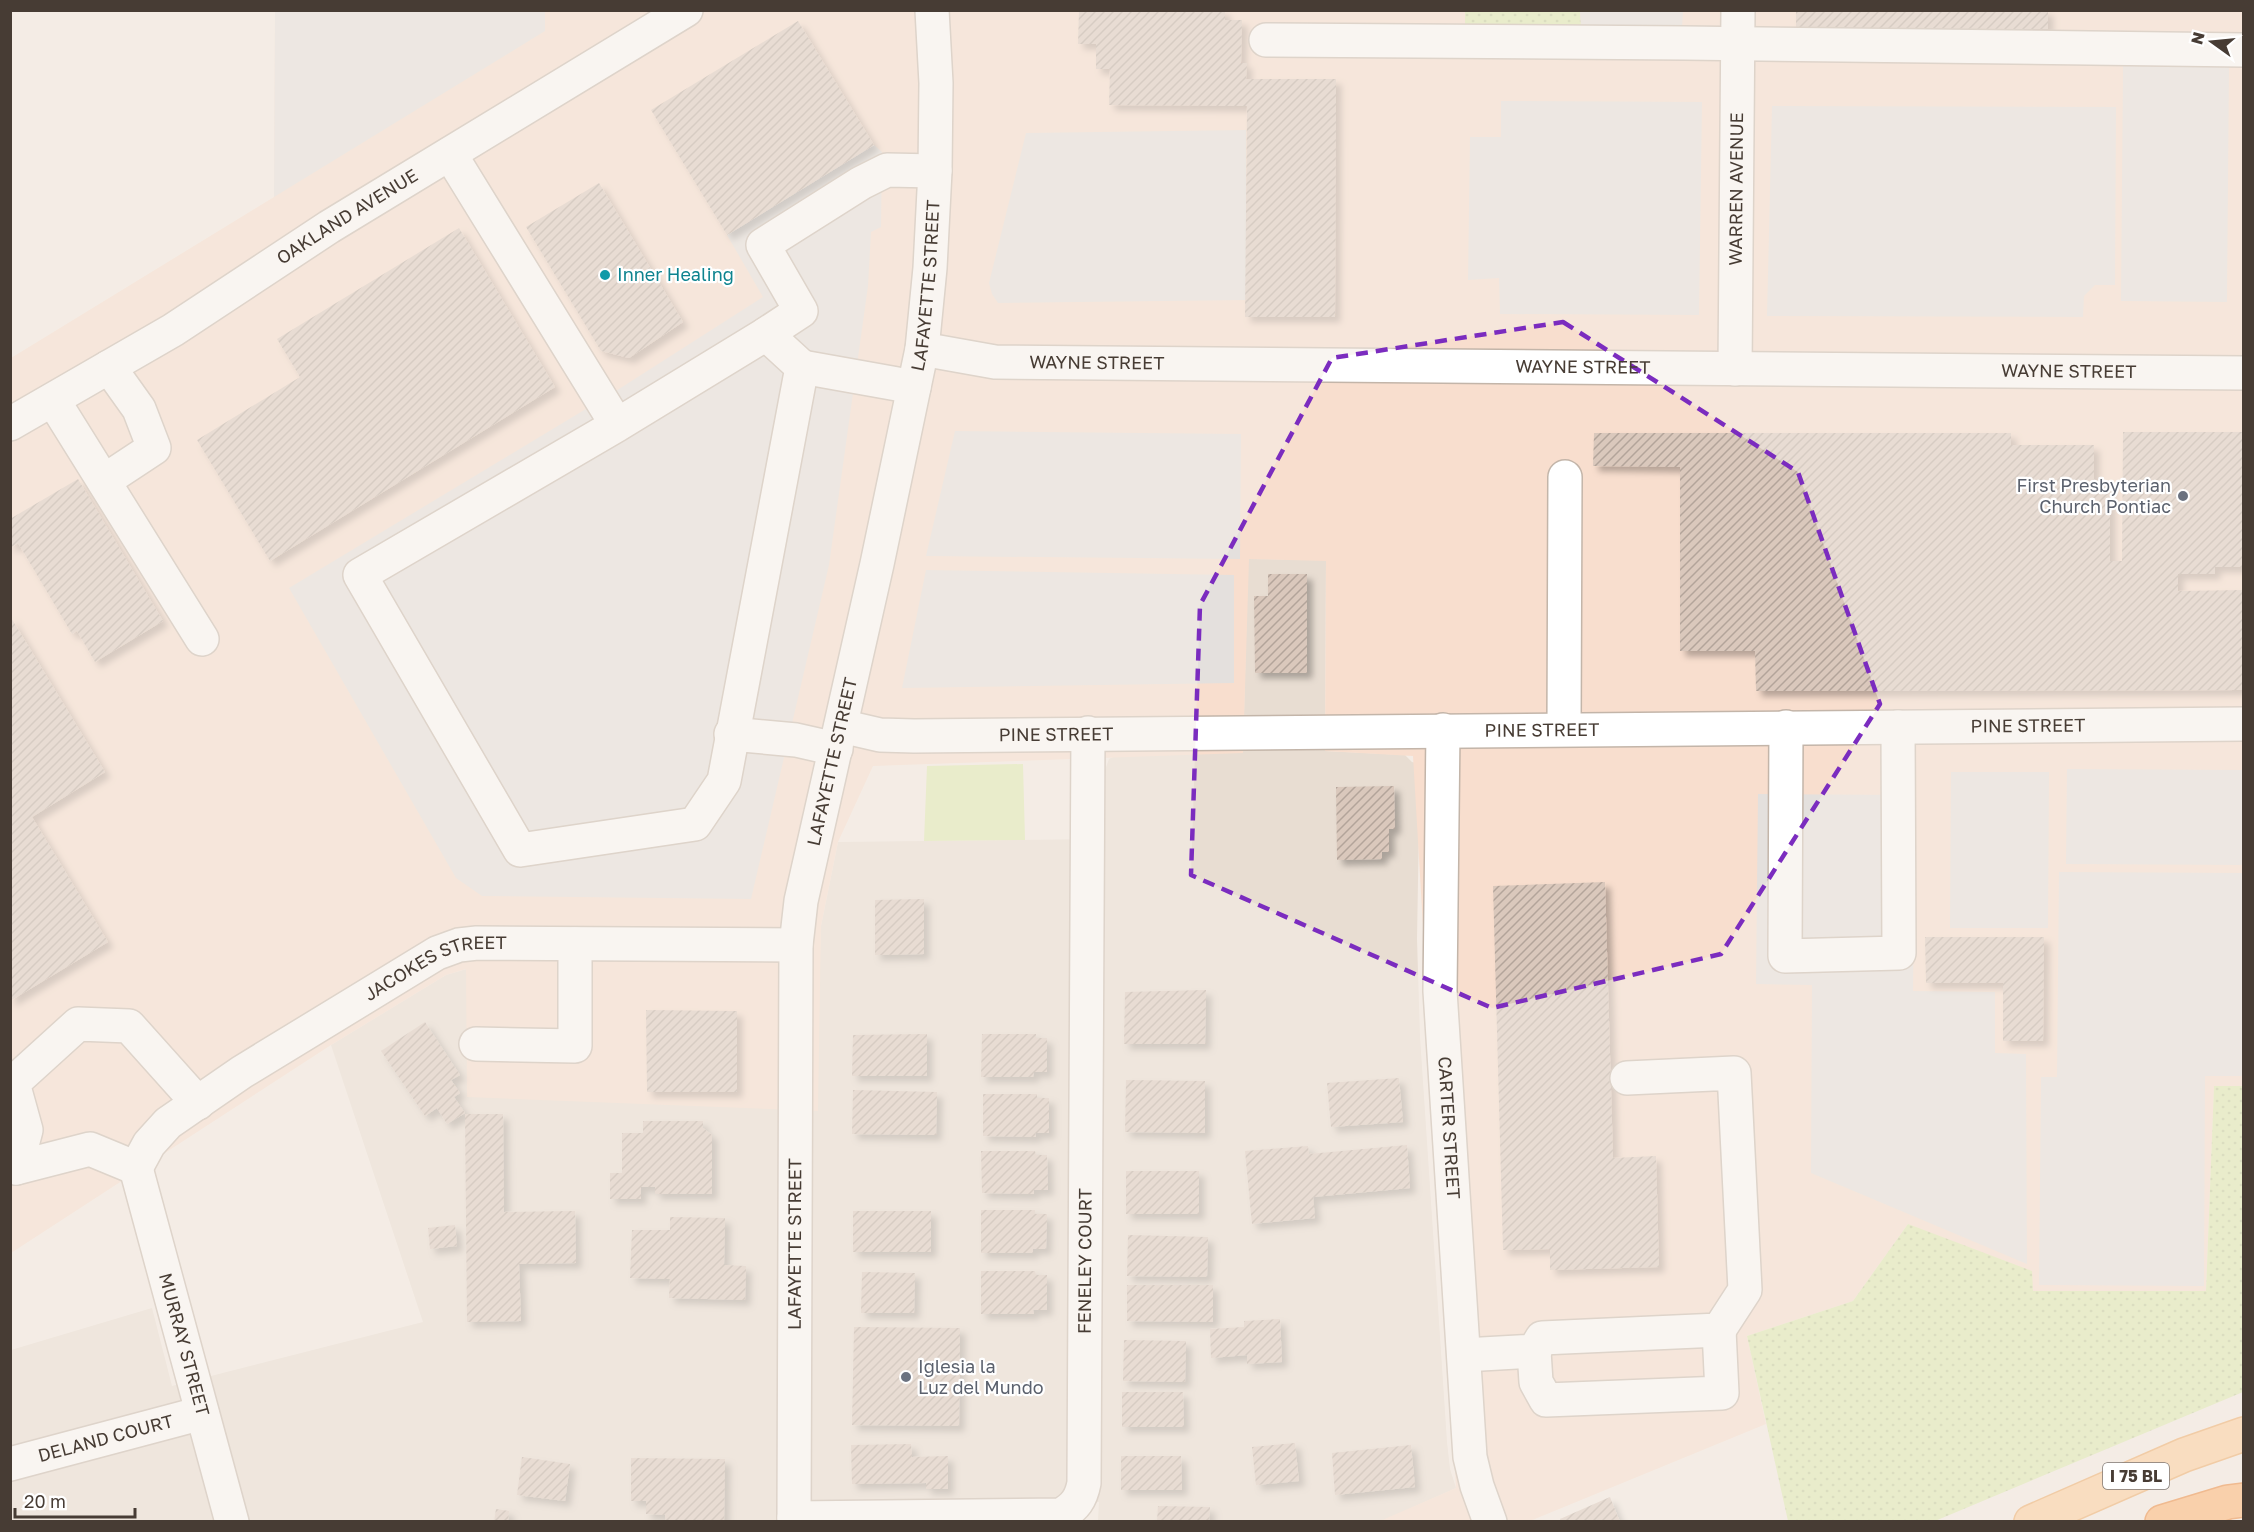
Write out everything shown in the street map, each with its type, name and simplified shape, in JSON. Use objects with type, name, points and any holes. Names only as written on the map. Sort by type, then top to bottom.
[{"type":"highway","points":[[2162,1521],[2228,1502],[2244,1500]]},
{"type":"main road","name":"I 75 BL","points":[[2031,1521],[2184,1455],[2244,1434]]},
{"type":"street","name":"OAKLAND AVENUE","points":[[10,424],[173,330],[329,227],[686,10]]},
{"type":"street","name":"LAFAYETTE STREET","points":[[794,1520],[796,945],[801,901],[922,349],[930,268],[935,171],[936,83],[932,10]]},
{"type":"street","name":"WARREN AVENUE","points":[[1735,369],[1738,10]]},
{"type":"street","points":[[1266,40],[2244,50]]},
{"type":"street","points":[[450,154],[617,425]]},
{"type":"street","points":[[802,367],[731,734],[724,781],[695,824],[520,850],[360,575],[617,425],[801,311],[763,245],[861,183],[887,170],[935,171]]},
{"type":"street","points":[[766,334],[802,367],[914,387]]},
{"type":"street","name":"WAYNE STREET","points":[[922,349],[995,362],[2244,373]]},
{"type":"street","points":[[104,481],[154,448],[139,409],[109,368]]},
{"type":"street","points":[[53,400],[202,639]]},
{"type":"street","points":[[1564,729],[1565,477]]},
{"type":"street","name":"PINE STREET","points":[[731,734],[796,740],[880,735],[2244,724]]},
{"type":"street","points":[[1786,727],[1785,956],[1899,953],[1898,727]]},
{"type":"street","name":"CARTER STREET","points":[[1443,730],[1440,992],[1470,1457],[1477,1486],[1490,1521]]},
{"type":"street","name":"FENELEY COURT","points":[[794,1520],[1061,1515],[1073,1508],[1081,1496],[1084,1471],[1088,733]]},
{"type":"street","name":"JACOKES STREET","points":[[136,1168],[149,1144],[168,1123],[242,1072],[437,953],[459,945],[477,943],[796,945]]},
{"type":"street","points":[[476,1044],[575,1046],[575,944]]},
{"type":"street","points":[[13,1167],[26,1130],[13,1083],[78,1024],[129,1026],[198,1103]]},
{"type":"street","points":[[1627,1078],[1734,1073],[1744,1290],[1719,1330],[1722,1393],[1546,1400],[1536,1382],[1534,1351],[1542,1338],[1719,1330]]},
{"type":"street","points":[[13,1167],[90,1149],[136,1168]]},
{"type":"street","name":"MURRAY STREET","points":[[136,1168],[231,1521]]},
{"type":"street","points":[[1464,1355],[1534,1351]]},
{"type":"street","name":"DELAND COURT","points":[[10,1464],[202,1413]]},
{"type":"highlighted area","points":[[1563,322],[1798,472],[1880,704],[1721,954],[1492,1008],[1191,875],[1200,605],[1332,358]]},
{"type":"shaded area","points":[[275,11],[2243,11],[2244,1086],[2214,1087],[2206,1291],[2033,1291],[1908,1224],[1853,1301],[1747,1336],[1766,1424],[1530,1521],[1380,1521],[1456,1488],[1413,756],[1325,751],[1326,561],[1249,559],[1243,753],[873,766],[838,842],[821,926],[818,1111],[467,1097],[466,969],[446,975],[331,1045],[11,1253],[11,358],[274,197]]},
{"type":"shaded area","points":[[275,11],[545,11],[545,31],[274,197]]},
{"type":"shaded area","points":[[1580,11],[1683,11],[1682,28],[1581,26]]},
{"type":"shaded area","points":[[2123,66],[2229,67],[2227,302],[2121,301]]},
{"type":"shaded area","points":[[1501,101],[1702,102],[1699,315],[1500,314],[1499,278],[1468,280],[1470,137],[1501,137]]},
{"type":"shaded area","points":[[1772,106],[2116,107],[2115,285],[2095,285],[2084,296],[2083,317],[1767,316]]},
{"type":"shaded area","points":[[1246,130],[1246,300],[998,303],[989,283],[1026,133]]},
{"type":"shaded area","points":[[874,145],[882,152],[881,227],[871,232],[868,286],[829,565],[751,899],[482,896],[456,878],[289,588],[619,389],[763,297],[727,235]]},
{"type":"shaded area","points":[[955,431],[1241,434],[1240,559],[926,556]]},
{"type":"shaded area","points":[[1248,559],[1326,560],[1325,751],[1405,755],[1412,762],[1420,764],[1417,939],[1420,1037],[1447,1442],[1450,1469],[1456,1488],[1380,1522],[1098,1521],[1099,1502],[1028,1503],[1027,1522],[11,1522],[11,1350],[152,1308],[172,1386],[423,1322],[331,1045],[446,975],[467,969],[819,981],[821,926],[838,842],[1102,839],[1103,776],[1109,759],[1117,755],[1243,752]]},
{"type":"shaded area","points":[[926,570],[1234,575],[1234,683],[902,688]]},
{"type":"shaded area","points":[[2067,769],[2243,770],[2243,865],[2066,864]]},
{"type":"shaded area","points":[[1951,772],[2049,772],[2048,928],[1950,928]]},
{"type":"shaded area","points":[[1758,794],[1915,795],[1913,991],[1995,992],[1995,1053],[2026,1054],[2027,1264],[1811,1173],[1812,985],[1756,984]]},
{"type":"shaded area","points":[[2059,872],[2243,873],[2243,1076],[2205,1076],[2204,1286],[2039,1285],[2041,1077],[2057,1077]]},
{"type":"green space","points":[[1465,11],[1580,11],[1581,26],[1465,27]]},
{"type":"green space","points":[[1023,764],[1025,840],[924,841],[927,766]]},
{"type":"green space","points":[[2214,1086],[2243,1086],[2243,1392],[1935,1521],[1788,1521],[1747,1336],[1853,1301],[1908,1224],[2032,1271],[2033,1291],[2206,1291]]},
{"type":"building","points":[[1079,10],[1225,10],[1225,20],[1242,20],[1241,63],[1247,63],[1246,79],[1336,79],[1335,317],[1245,317],[1247,106],[1109,105],[1110,69],[1096,69],[1096,44],[1078,44]]},
{"type":"building","points":[[1796,10],[2048,10],[2048,29],[1796,28]]},
{"type":"building","points":[[798,21],[874,145],[727,235],[651,110]]},
{"type":"building","name":"Inner Healing","points":[[599,183],[683,322],[629,358],[601,351],[526,227]]},
{"type":"building","points":[[459,228],[555,387],[270,561],[197,440],[300,377],[277,339]]},
{"type":"building","points":[[2123,432],[2244,432],[2244,567],[2215,567],[2215,574],[2178,574],[2178,591],[2244,590],[2244,690],[1756,691],[1755,651],[1680,651],[1680,467],[1593,466],[1594,433],[2011,433],[2011,445],[2094,445],[2094,481],[2110,481],[2110,561],[2122,561]]},
{"type":"building","points":[[78,479],[163,621],[95,662],[77,631],[72,634],[18,543],[10,548],[10,519]]},
{"type":"building","points":[[1268,574],[1307,574],[1307,673],[1255,673],[1254,596],[1268,596]]},
{"type":"building","points":[[10,616],[105,772],[32,817],[108,942],[10,1001]]},
{"type":"building","points":[[1394,786],[1395,829],[1389,829],[1389,852],[1382,852],[1382,859],[1337,860],[1336,787]]},
{"type":"building","points":[[1605,882],[1613,1158],[1656,1156],[1659,1267],[1550,1270],[1550,1249],[1503,1250],[1493,886]]},
{"type":"building","points":[[924,899],[924,954],[875,955],[875,900]]},
{"type":"building","points":[[1925,937],[2044,937],[2043,1041],[2003,1041],[2003,983],[1926,983]]},
{"type":"building","points":[[1206,990],[1205,1044],[1124,1044],[1125,992]]},
{"type":"building","points":[[646,1010],[737,1011],[737,1092],[647,1092]]},
{"type":"building","points":[[425,1022],[460,1075],[451,1080],[460,1093],[454,1097],[465,1113],[447,1124],[437,1108],[425,1116],[381,1051]]},
{"type":"building","points":[[927,1034],[927,1076],[852,1076],[853,1035]]},
{"type":"building","points":[[982,1034],[1036,1034],[1036,1038],[1047,1038],[1047,1072],[1034,1072],[1033,1077],[981,1077]]},
{"type":"building","points":[[1399,1078],[1403,1122],[1331,1127],[1327,1083]]},
{"type":"building","points":[[1126,1080],[1205,1081],[1205,1133],[1125,1132]]},
{"type":"building","points":[[853,1090],[937,1092],[936,1135],[852,1134]]},
{"type":"building","points":[[983,1094],[1037,1094],[1037,1098],[1049,1098],[1049,1133],[1035,1133],[1036,1137],[983,1136]]},
{"type":"building","points":[[465,1114],[503,1114],[504,1212],[575,1211],[576,1263],[519,1264],[521,1321],[467,1322]]},
{"type":"building","points":[[643,1121],[703,1121],[703,1128],[712,1135],[712,1194],[655,1194],[655,1187],[641,1187],[641,1199],[610,1199],[610,1173],[622,1173],[622,1133],[643,1133]]},
{"type":"building","points":[[1407,1145],[1410,1188],[1313,1197],[1315,1218],[1252,1224],[1245,1151],[1308,1146],[1309,1154]]},
{"type":"building","points":[[981,1151],[1035,1151],[1036,1155],[1047,1155],[1048,1190],[1034,1190],[1034,1194],[982,1193]]},
{"type":"building","points":[[1126,1171],[1199,1171],[1199,1214],[1126,1214]]},
{"type":"building","points":[[981,1210],[1035,1210],[1035,1214],[1047,1214],[1046,1249],[1033,1249],[1033,1253],[981,1253]]},
{"type":"building","points":[[853,1211],[931,1211],[931,1252],[853,1252]]},
{"type":"building","points":[[670,1217],[725,1218],[724,1265],[746,1266],[745,1300],[669,1298],[670,1279],[630,1278],[632,1230],[670,1230]]},
{"type":"building","points":[[455,1225],[457,1246],[430,1249],[428,1228]]},
{"type":"building","points":[[1128,1235],[1208,1237],[1207,1277],[1127,1276]]},
{"type":"building","points":[[981,1271],[1035,1271],[1036,1275],[1047,1275],[1047,1310],[1033,1310],[1034,1314],[981,1314]]},
{"type":"building","points":[[862,1272],[915,1273],[914,1313],[861,1313]]},
{"type":"building","points":[[1127,1285],[1213,1285],[1213,1322],[1127,1321]]},
{"type":"building","points":[[1280,1319],[1282,1362],[1247,1364],[1247,1355],[1211,1358],[1210,1329],[1244,1327],[1244,1321]]},
{"type":"building","name":"Iglesia la Luz del Mundo","points":[[854,1327],[960,1328],[959,1426],[852,1425]]},
{"type":"building","points":[[1124,1340],[1186,1341],[1185,1382],[1123,1381]]},
{"type":"building","points":[[1122,1392],[1183,1392],[1184,1427],[1122,1427]]},
{"type":"building","points":[[1295,1443],[1299,1481],[1256,1485],[1252,1447]]},
{"type":"building","points":[[911,1444],[912,1457],[948,1456],[948,1489],[926,1489],[926,1483],[852,1484],[851,1445]]},
{"type":"building","points":[[1411,1445],[1415,1487],[1335,1495],[1332,1453]]},
{"type":"building","points":[[1121,1456],[1181,1456],[1182,1490],[1121,1490]]},
{"type":"building","points":[[522,1457],[570,1464],[565,1501],[517,1495]]},
{"type":"building","points":[[631,1458],[725,1459],[724,1522],[665,1522],[665,1515],[646,1514],[646,1501],[631,1501]]},
{"type":"building","points":[[1610,1497],[1620,1522],[1561,1522],[1560,1519]]},
{"type":"building","points":[[1158,1506],[1210,1507],[1209,1522],[1157,1522]]},
{"type":"building","points":[[496,1509],[509,1511],[508,1522],[494,1522]]},
{"type":"place","name":"Inner Healing","points":[[605,275]]},
{"type":"place","name":"First Presbyterian Church Pontiac","points":[[2183,496]]},
{"type":"place","name":"Iglesia la Luz del Mundo","points":[[906,1377]]}]
